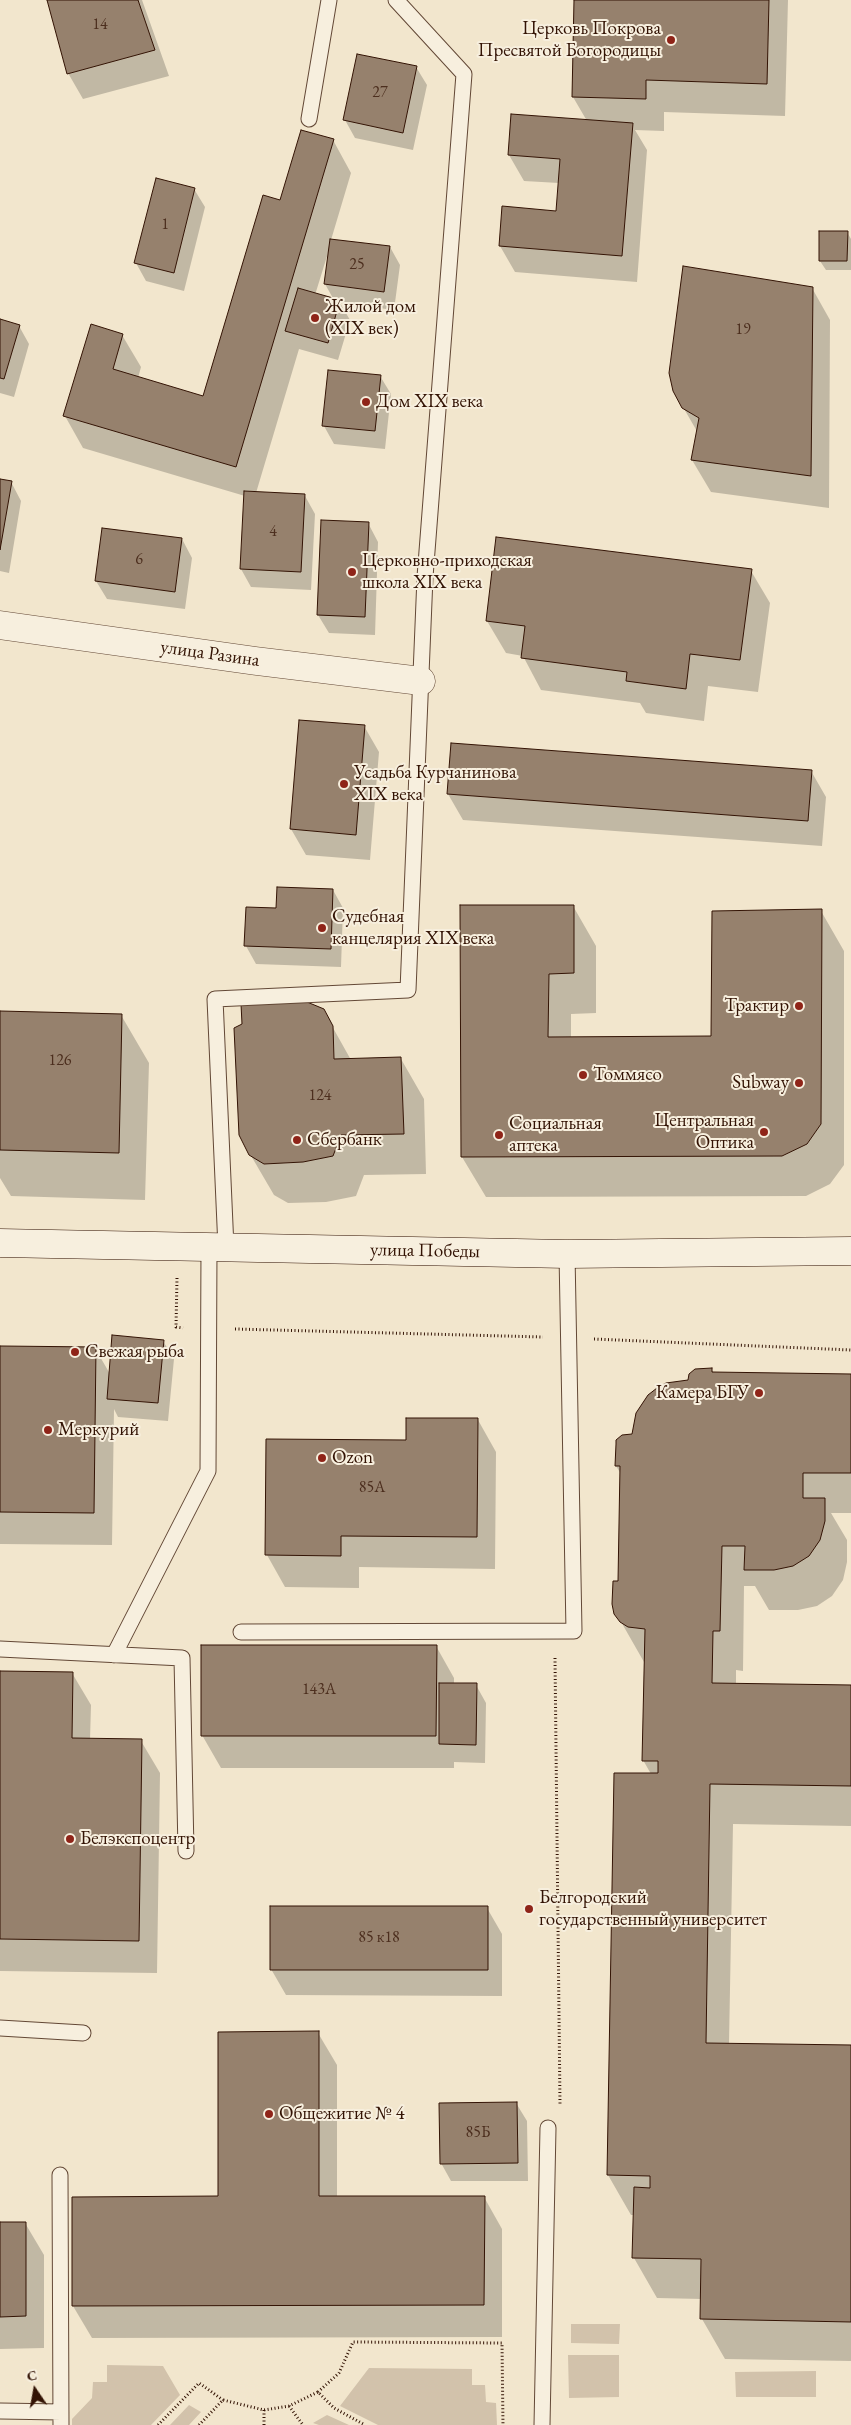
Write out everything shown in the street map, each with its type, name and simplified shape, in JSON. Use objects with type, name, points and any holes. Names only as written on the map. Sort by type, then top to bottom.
[{"type":"street","name":"улица Разина","points":[[0,625],[246,660],[421,681]]},
{"type":"street","name":"улица Победы","points":[[0,1243],[567,1254],[851,1251]]},
{"type":"lane","points":[[309,119],[329,0]]},
{"type":"lane","points":[[114,1654],[208,1472],[209,1328],[218,1248],[215,999],[408,990],[425,577],[464,74],[396,0]]},
{"type":"lane","points":[[241,1632],[574,1631],[567,1254]]},
{"type":"lane","points":[[0,1649],[182,1658],[186,1851]]},
{"type":"lane","points":[[0,2028],[83,2033]]},
{"type":"lane","points":[[542,2425],[548,2128]]},
{"type":"lane","points":[[0,2411],[61,2418],[60,2176]]},
{"type":"path","points":[[177,1247],[176,1328],[568,1338],[851,1350]]},
{"type":"path","points":[[555,1632],[560,2105]]},
{"type":"path","points":[[158,2425],[199,2382],[222,2400],[264,2410],[289,2406],[318,2392],[339,2373],[353,2342],[502,2343],[503,2425]]},
{"type":"path","points":[[318,2392],[334,2408],[365,2425]]},
{"type":"path","points":[[199,2425],[222,2400]]},
{"type":"path","points":[[289,2406],[303,2425]]},
{"type":"path","points":[[264,2410],[264,2425]]},
{"type":"shaded area","points":[[571,2324],[620,2324],[619,2344],[571,2343]]},
{"type":"shaded area","points":[[568,2355],[619,2355],[619,2397],[569,2398]]},
{"type":"shaded area","points":[[107,2365],[163,2366],[180,2395],[151,2425],[72,2425],[72,2419],[92,2398],[93,2382],[107,2382]]},
{"type":"shaded area","points":[[369,2368],[472,2369],[472,2385],[485,2385],[486,2402],[496,2403],[497,2425],[378,2425],[340,2406]]},
{"type":"shaded area","points":[[816,2371],[816,2397],[736,2397],[735,2372]]},
{"type":"shaded area","points":[[189,2405],[201,2412],[189,2425],[170,2425]]},
{"type":"shaded area","points":[[327,2415],[349,2425],[319,2425],[313,2423]]},
{"type":"building","points":[[47,0],[138,0],[155,50],[67,74]]},
{"type":"building","name":"Церковь Покрова Пресвятой Богородицы","points":[[574,0],[769,0],[767,84],[646,80],[646,99],[572,97]]},
{"type":"building","points":[[357,54],[417,66],[403,133],[343,120]]},
{"type":"building","points":[[511,114],[633,123],[622,256],[499,246],[502,206],[556,211],[560,159],[508,155]]},
{"type":"building","points":[[301,130],[334,139],[236,467],[63,416],[91,324],[123,334],[113,369],[203,396],[263,195],[280,200]]},
{"type":"building","points":[[156,178],[195,188],[174,273],[134,263]]},
{"type":"building","points":[[819,231],[848,231],[847,261],[819,261]]},
{"type":"building","points":[[330,239],[390,246],[384,292],[324,284]]},
{"type":"building","points":[[683,266],[813,287],[811,476],[691,460],[699,418],[682,408],[673,391],[669,373]]},
{"type":"building","points":[[298,288],[340,300],[328,343],[285,331]]},
{"type":"building","points":[[0,319],[20,325],[4,379],[0,378]]},
{"type":"building","points":[[328,370],[381,375],[375,431],[322,426]]},
{"type":"building","points":[[0,479],[12,481],[0,550]]},
{"type":"building","points":[[244,491],[305,494],[301,572],[240,569]]},
{"type":"building","points":[[321,520],[369,522],[365,617],[317,615]]},
{"type":"building","points":[[102,528],[182,538],[175,592],[95,581]]},
{"type":"building","points":[[496,537],[752,569],[740,660],[690,654],[686,689],[626,681],[627,672],[521,658],[525,626],[486,621]]},
{"type":"building","points":[[299,720],[365,725],[356,835],[290,829]]},
{"type":"building","points":[[451,743],[812,770],[808,821],[447,794]]},
{"type":"building","points":[[277,887],[333,889],[331,949],[244,946],[246,907],[276,908]]},
{"type":"building","points":[[460,905],[574,905],[574,973],[549,974],[548,1037],[711,1036],[712,911],[822,909],[821,1124],[807,1144],[782,1156],[461,1157]]},
{"type":"building","points":[[307,1002],[324,1009],[333,1026],[334,1059],[401,1057],[404,1134],[341,1135],[333,1156],[303,1162],[264,1164],[249,1155],[239,1135],[234,1028],[242,1024],[241,1004]]},
{"type":"building","points":[[0,1011],[122,1014],[119,1153],[0,1150]]},
{"type":"building","points":[[112,1335],[164,1340],[158,1403],[107,1399]]},
{"type":"building","name":"Меркурий","points":[[0,1346],[96,1347],[94,1513],[0,1512]]},
{"type":"building","points":[[712,1368],[712,1372],[851,1374],[851,1473],[803,1473],[803,1498],[825,1498],[825,1521],[820,1540],[809,1556],[793,1566],[774,1570],[744,1570],[745,1546],[722,1546],[720,1631],[713,1631],[712,1683],[851,1685],[851,1786],[710,1784],[706,2043],[851,2045],[851,2322],[700,2319],[701,2259],[632,2258],[634,2187],[650,2188],[650,2176],[607,2175],[614,1773],[658,1773],[658,1761],[642,1761],[645,1629],[628,1627],[620,1622],[614,1614],[612,1604],[613,1581],[618,1581],[620,1466],[615,1466],[616,1440],[622,1435],[632,1434],[636,1413],[648,1395],[657,1388],[666,1383],[688,1380],[689,1374],[695,1369]]},
{"type":"building","points":[[406,1418],[478,1418],[477,1537],[341,1536],[341,1556],[265,1555],[266,1439],[406,1440]]},
{"type":"building","points":[[201,1645],[437,1645],[436,1736],[201,1736]]},
{"type":"building","name":"Белэкспоцентр","points":[[0,1671],[73,1672],[72,1738],[142,1739],[139,1941],[0,1939]]},
{"type":"building","points":[[439,1683],[477,1683],[476,1745],[439,1744]]},
{"type":"building","points":[[270,1906],[488,1906],[488,1970],[270,1970]]},
{"type":"building","name":"Общежитие № 4","points":[[319,2031],[319,2196],[485,2196],[484,2305],[72,2306],[72,2197],[218,2196],[218,2032]]},
{"type":"building","points":[[517,2102],[518,2163],[440,2164],[439,2103]]},
{"type":"building","points":[[0,2222],[26,2222],[26,2316],[0,2317]]},
{"type":"place","name":"Церковь Покрова Пресвятой Богородицы","points":[[671,40]]},
{"type":"place","name":"Жилой дом (XIX век)","points":[[315,318]]},
{"type":"place","name":"Дом XIX века","points":[[366,402]]},
{"type":"place","name":"Церковно-приходская школа XIX века","points":[[352,572]]},
{"type":"place","name":"Усадьба Курчанинова XIX века","points":[[344,784]]},
{"type":"place","name":"Судебная канцелярия XIX века","points":[[322,928]]},
{"type":"place","name":"Трактир","points":[[799,1006]]},
{"type":"place","name":"Томмясо","points":[[583,1075]]},
{"type":"place","name":"Subway","points":[[799,1083]]},
{"type":"place","name":"Центральная Оптика","points":[[764,1132]]},
{"type":"place","name":"Социальная аптека","points":[[499,1135]]},
{"type":"place","name":"Сбербанк","points":[[297,1140]]},
{"type":"place","name":"Свежая рыба","points":[[75,1352]]},
{"type":"place","name":"Камера БГУ","points":[[759,1393]]},
{"type":"place","name":"Меркурий","points":[[48,1430]]},
{"type":"place","name":"Ozon","points":[[322,1458]]},
{"type":"place","name":"Белэкспоцентр","points":[[70,1839]]},
{"type":"place","name":"Белгородский государственный университет","points":[[529,1909]]},
{"type":"place","name":"Общежитие № 4","points":[[269,2114]]}]
